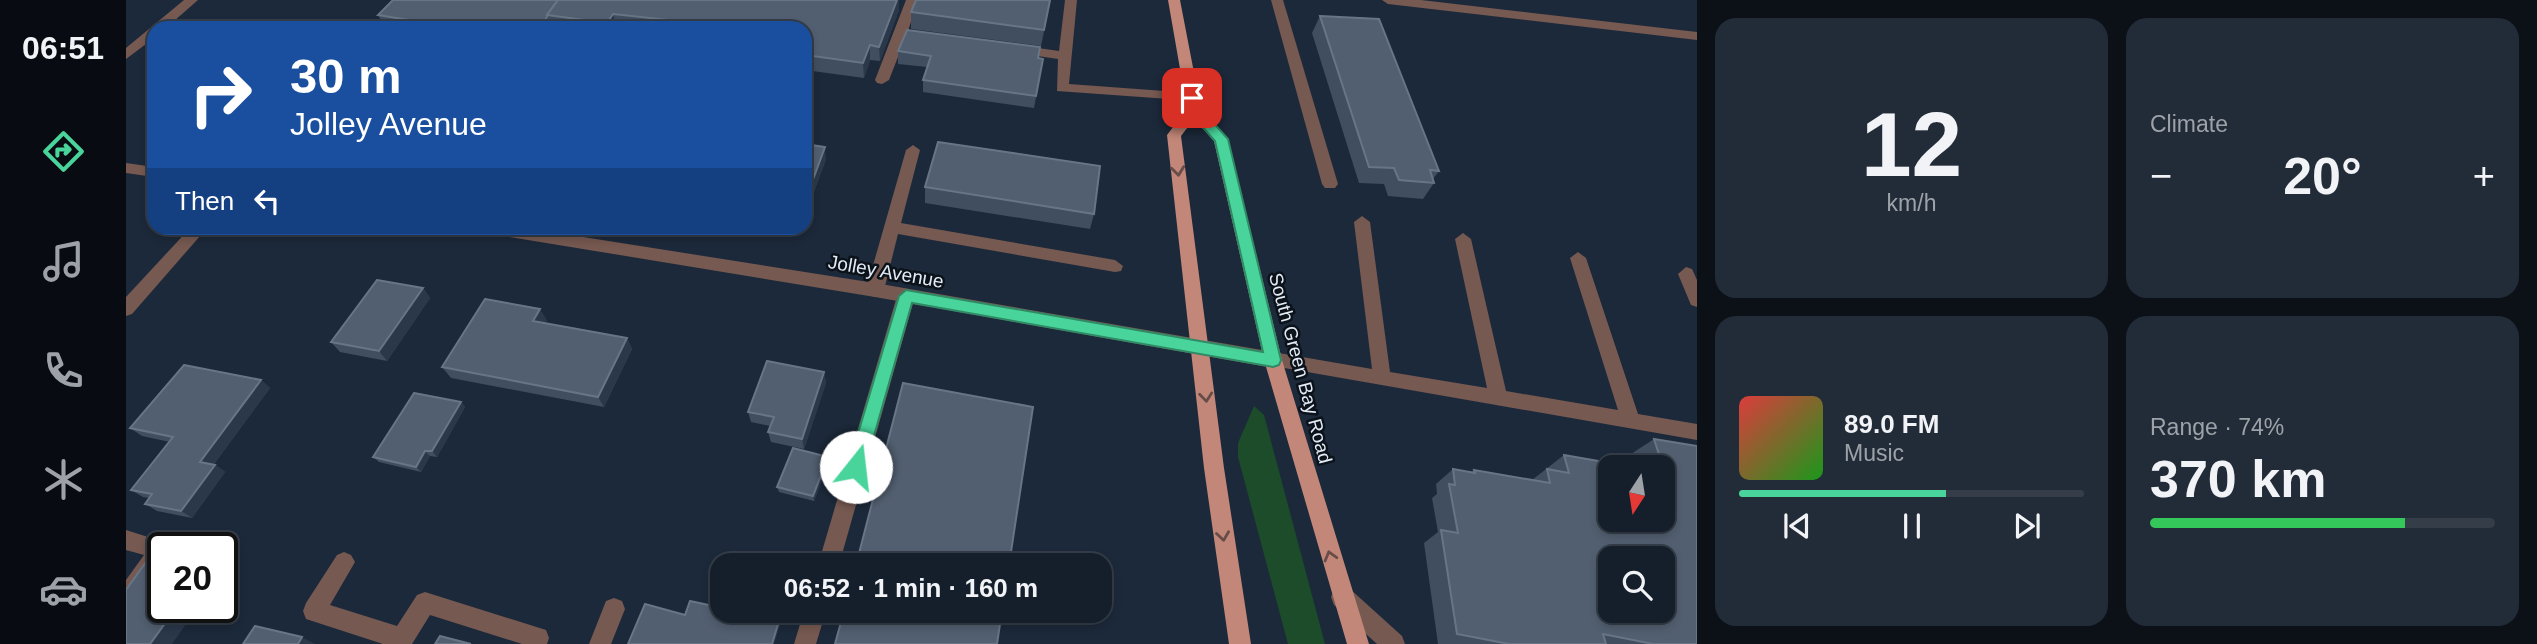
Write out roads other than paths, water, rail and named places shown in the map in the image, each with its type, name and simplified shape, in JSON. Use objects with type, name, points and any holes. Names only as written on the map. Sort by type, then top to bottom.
[{"type":"main road","points":[[1174,0],[1193,104],[1174,135],[1240,644]]},
{"type":"main road","name":"South Green Bay Road","points":[[1193,104],[1221,139],[1273,360],[1358,644]]},
{"type":"street","points":[[166,21],[192,0]]},
{"type":"street","points":[[882,80],[912,0]]},
{"type":"street","points":[[1071,0],[1062,88],[1193,104]]},
{"type":"street","points":[[1277,0],[1330,184]]},
{"type":"street","points":[[1388,0],[1697,36]]},
{"type":"street","points":[[900,34],[941,40]]},
{"type":"street","points":[[126,55],[147,38]]},
{"type":"street","points":[[997,47],[1066,56]]},
{"type":"street","points":[[875,290],[913,150]]},
{"type":"street","points":[[126,168],[147,171]]},
{"type":"street","points":[[1362,222],[1382,379]]},
{"type":"street","points":[[892,227],[1115,266]]},
{"type":"street","points":[[126,309],[193,235]]},
{"type":"street","name":"Jolley Avenue","points":[[535,235],[875,290],[1697,432]]},
{"type":"street","points":[[1463,239],[1498,398]]},
{"type":"street","points":[[1578,258],[1631,420]]},
{"type":"street","points":[[1686,274],[1697,300]]},
{"type":"street","points":[[831,553],[906,296]]},
{"type":"street","points":[[126,540],[160,550],[126,598]]},
{"type":"street","points":[[344,562],[314,611],[401,642],[425,603],[538,638],[536,644]]},
{"type":"street","points":[[1342,597],[1394,644]]},
{"type":"street","points":[[600,644],[614,610]]},
{"type":"street","points":[[805,644],[811,623]]}]
